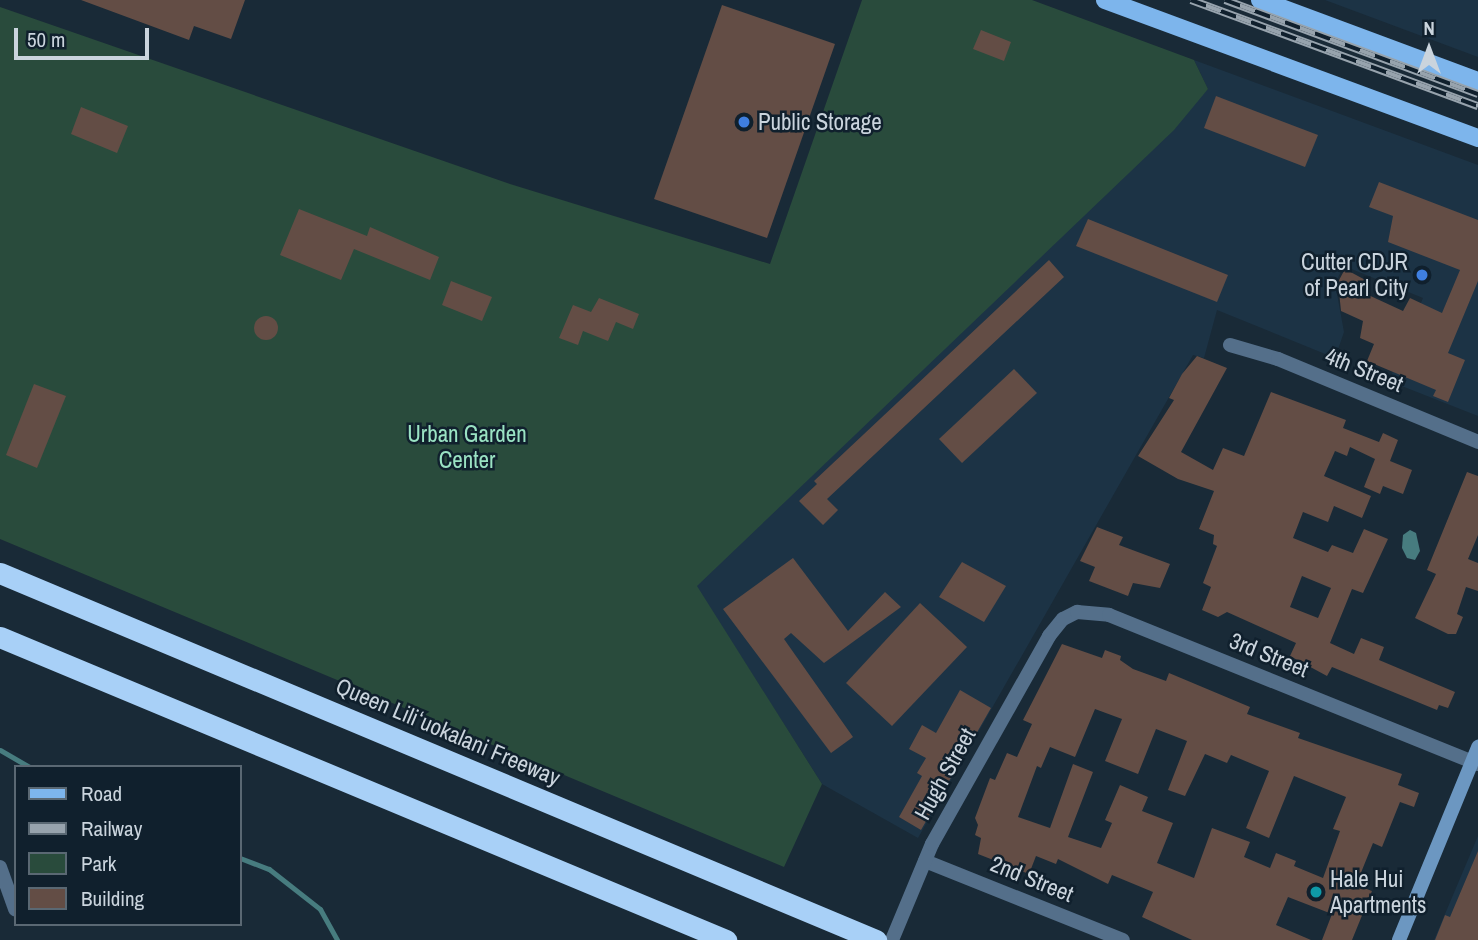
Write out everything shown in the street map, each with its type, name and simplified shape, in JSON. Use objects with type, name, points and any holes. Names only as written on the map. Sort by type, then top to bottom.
[{"type":"highway","name":"Queen Liliʻuokalani Freeway","points":[[0,573],[876,940]]},
{"type":"highway","points":[[0,638],[726,940]]},
{"type":"main road","points":[[1105,0],[1478,138]]},
{"type":"main road","points":[[1260,0],[1478,81]]},
{"type":"street","name":"4th Street","points":[[1230,345],[1278,359],[1478,442]]},
{"type":"street","name":"3rd Street","points":[[1049,636],[1069,614],[1088,611],[1109,615],[1475,763]]},
{"type":"street","name":"Hugh Street","points":[[892,940],[925,861],[1049,636]]},
{"type":"street","points":[[1399,940],[1475,763],[1478,747]]},
{"type":"street","name":"2nd Street","points":[[925,861],[1123,940]]},
{"type":"street","points":[[0,867],[14,906]]},
{"type":"shaded area","points":[[1325,0],[1478,0],[1478,57]]},
{"type":"shaded area","points":[[1194,60],[1478,165],[1478,416],[1389,381],[1423,298],[1344,266],[1335,283],[1344,332],[1335,358],[1217,310],[1204,358],[1193,355],[918,838],[822,784],[696,586],[1208,89]]},
{"type":"shaded area","points":[[1410,530],[1416,533],[1420,551],[1415,560],[1407,558],[1402,548],[1403,535]]},
{"type":"shaded area","points":[[1478,836],[1478,940],[1434,940]]},
{"type":"green space","name":"Urban Garden Center","points":[[862,0],[1032,0],[1194,60],[1208,89],[1174,130],[697,586],[822,784],[784,867],[0,539],[0,7],[510,184],[770,264]]},
{"type":"building","points":[[81,0],[245,0],[231,39],[194,26],[189,40]]},
{"type":"building","name":"Public Storage","points":[[722,5],[835,44],[767,238],[654,199]]},
{"type":"building","points":[[981,30],[1011,42],[1004,61],[973,49]]},
{"type":"building","points":[[1216,96],[1318,135],[1305,167],[1204,128]]},
{"type":"building","points":[[81,107],[128,126],[117,153],[71,134]]},
{"type":"building","points":[[1379,182],[1478,220],[1478,281],[1448,353],[1465,360],[1448,402],[1433,396],[1436,390],[1367,361],[1374,344],[1360,338],[1363,321],[1341,311],[1338,282],[1345,269],[1369,282],[1364,293],[1403,311],[1410,298],[1442,313],[1460,270],[1388,242],[1393,216],[1369,207]]},
{"type":"building","points":[[299,209],[367,236],[370,227],[439,257],[430,280],[354,249],[341,280],[280,255]]},
{"type":"building","points":[[1088,219],[1228,275],[1217,302],[1076,246]]},
{"type":"building","points":[[1049,260],[1064,277],[827,499],[838,510],[823,525],[799,501],[817,484],[814,481]]},
{"type":"building","points":[[451,281],[492,297],[482,321],[442,305]]},
{"type":"building","points":[[599,298],[639,314],[633,329],[616,322],[608,341],[583,331],[578,345],[559,338],[573,305],[591,312]]},
{"type":"building","points":[[266,316],[277,323],[278,328],[271,339],[266,340],[255,333],[254,328],[261,317]]},
{"type":"building","points":[[1197,356],[1227,368],[1181,452],[1213,470],[1223,448],[1244,456],[1271,392],[1346,420],[1343,428],[1379,442],[1383,433],[1398,440],[1390,461],[1412,470],[1403,494],[1383,486],[1380,494],[1364,487],[1375,459],[1350,447],[1347,456],[1335,451],[1324,476],[1371,496],[1362,518],[1334,506],[1328,522],[1303,512],[1293,538],[1328,552],[1332,545],[1353,553],[1364,529],[1388,539],[1363,593],[1352,589],[1330,643],[1354,654],[1361,638],[1384,647],[1379,660],[1455,692],[1448,708],[1439,705],[1437,710],[1332,667],[1327,676],[1290,656],[1296,643],[1227,612],[1218,617],[1202,610],[1211,587],[1203,583],[1217,546],[1213,544],[1214,535],[1199,529],[1214,491],[1178,479],[1138,456],[1174,400],[1169,398],[1182,374]],"holes":[[[1302,576],[1331,588],[1318,618],[1290,607]]]},
{"type":"building","points":[[1014,369],[1037,393],[962,463],[939,439]]},
{"type":"building","points":[[34,384],[66,396],[37,468],[6,455]]},
{"type":"building","points":[[1467,472],[1478,476],[1478,535],[1468,559],[1478,563],[1478,591],[1466,587],[1457,614],[1463,617],[1456,634],[1448,634],[1415,618],[1436,574],[1427,570]]},
{"type":"building","points":[[1097,527],[1123,537],[1119,545],[1170,564],[1160,588],[1133,583],[1128,596],[1089,581],[1095,567],[1080,561]]},
{"type":"building","points":[[793,558],[848,631],[885,592],[901,607],[824,663],[791,633],[784,639],[853,737],[831,753],[723,609]]},
{"type":"building","points":[[962,562],[1006,586],[984,622],[939,597]]},
{"type":"building","points":[[920,603],[967,647],[892,726],[846,683]]},
{"type":"building","points":[[1062,644],[1102,658],[1105,650],[1121,656],[1120,660],[1133,669],[1166,681],[1169,673],[1250,707],[1247,714],[1300,733],[1298,738],[1402,774],[1398,785],[1419,793],[1414,807],[1400,802],[1382,847],[1373,843],[1356,885],[1372,891],[1352,940],[1322,940],[1332,914],[1288,897],[1276,925],[1311,940],[1192,940],[1142,917],[1153,892],[1112,875],[1108,884],[1058,859],[1056,864],[1036,856],[1029,874],[978,854],[981,838],[975,835],[978,825],[975,818],[990,778],[995,780],[1007,753],[1017,757],[1032,724],[1023,720]],"holes":[[[1095,709],[1122,719],[1105,761],[1138,774],[1156,729],[1187,741],[1168,790],[1185,796],[1205,754],[1227,763],[1231,755],[1269,771],[1246,828],[1269,838],[1294,776],[1346,797],[1333,829],[1340,831],[1323,878],[1294,866],[1296,861],[1276,853],[1270,868],[1244,857],[1250,842],[1212,828],[1194,878],[1157,863],[1173,823],[1142,811],[1148,797],[1120,785],[1105,820],[1112,823],[1101,848],[1068,837],[1093,772],[1073,764],[1050,828],[1018,817],[1037,766],[1041,768],[1050,747],[1075,757]]]},
{"type":"building","points":[[960,690],[991,708],[921,830],[899,817],[922,776],[917,773],[926,758],[909,749],[922,725],[936,733]]},
{"type":"building","points":[[1478,851],[1478,940],[1435,940],[1445,915],[1450,917]]},
{"type":"waterway","points":[[0,750],[26,765]]},
{"type":"waterway","points":[[242,859],[269,869],[320,909],[337,940]]},
{"type":"railway","points":[[1191,0],[1478,106]]},
{"type":"railway","points":[[1225,0],[1478,94]]},
{"type":"place","name":"Public Storage","points":[[744,122]]},
{"type":"place","name":"Cutter CDJR of Pearl City","points":[[1422,275]]},
{"type":"place","name":"Hale Hui Apartments","points":[[1316,892]]}]
